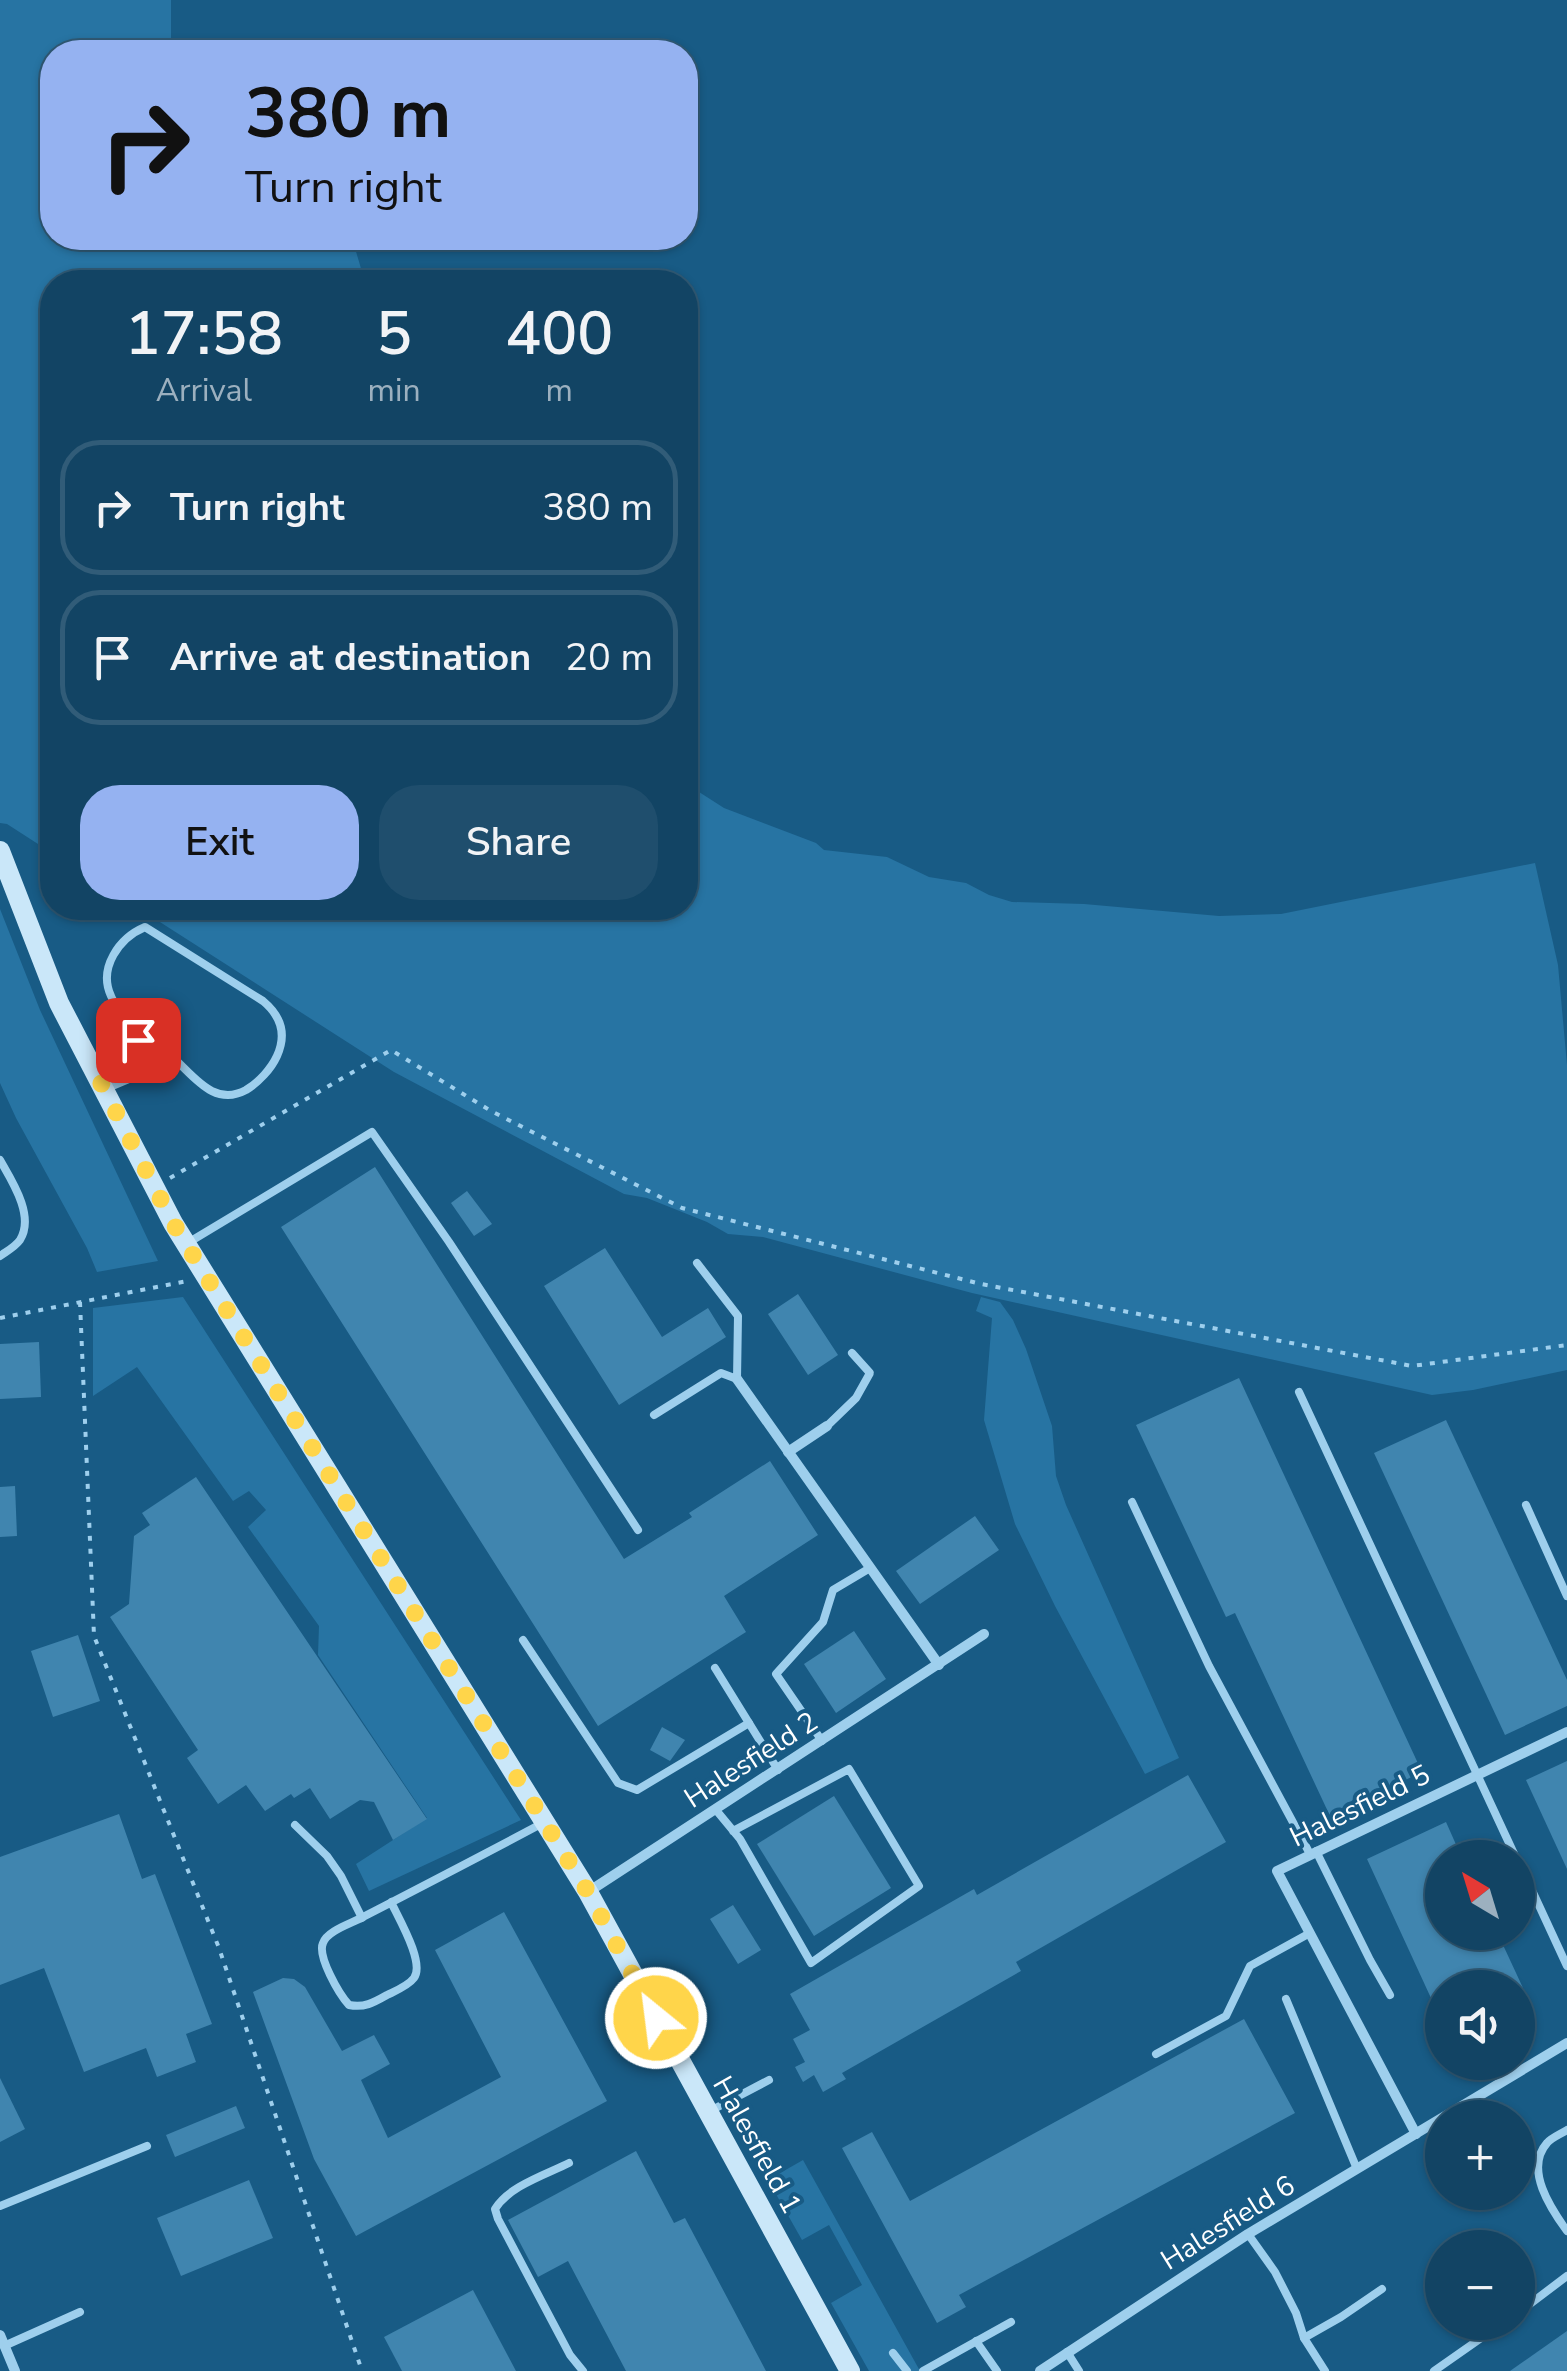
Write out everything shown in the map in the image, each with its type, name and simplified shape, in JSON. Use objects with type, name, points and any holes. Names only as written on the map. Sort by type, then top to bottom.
[{"type":"street","name":"Halesfield 1","points":[[0,851],[59,1002],[186,1244],[588,1892],[850,2371]]},
{"type":"street","points":[[736,1379],[939,1665]]},
{"type":"street","points":[[788,1452],[826,1426]]},
{"type":"street","name":"Halesfield 2","points":[[588,1892],[984,1634]]},
{"type":"street","name":"Halesfield 5","points":[[1416,2134],[1277,1871],[1567,1732]]},
{"type":"street","name":"Halesfield 6","points":[[1040,2371],[1248,2234],[1567,2042]]},
{"type":"street","points":[[2,2341],[15,2371]]},
{"type":"lane","points":[[145,927],[264,1000],[282,1028],[271,1066],[242,1092],[210,1091],[174,1060],[162,1048],[138,1040],[111,996],[107,980],[109,964],[117,950],[145,927]]},
{"type":"lane","points":[[100,1082],[128,1056],[138,1040]]},
{"type":"lane","points":[[100,1082],[174,1060]]},
{"type":"lane","points":[[186,1244],[372,1132],[638,1530]]},
{"type":"lane","points":[[0,1160],[15,1186],[24,1214],[18,1244],[0,1256]]},
{"type":"lane","points":[[654,1415],[721,1373],[736,1379],[738,1316],[698,1263]]},
{"type":"lane","points":[[826,1426],[856,1398],[870,1373],[852,1353]]},
{"type":"lane","points":[[1299,1392],[1508,1840]]},
{"type":"lane","points":[[1132,1502],[1209,1666],[1390,1995]]},
{"type":"lane","points":[[1526,1504],[1567,1596]]},
{"type":"lane","points":[[822,1741],[776,1674],[823,1622],[833,1590],[870,1568]]},
{"type":"lane","points":[[523,1640],[618,1783],[637,1790],[749,1722]]},
{"type":"lane","points":[[715,1668],[778,1770]]},
{"type":"lane","points":[[716,1810],[733,1831],[811,1963],[919,1886],[849,1769],[733,1831]]},
{"type":"lane","points":[[391,1902],[417,1960],[417,1972],[412,1980],[362,2008],[349,2005],[340,1995],[321,1946],[325,1937],[391,1902],[544,1823]]},
{"type":"lane","points":[[295,1825],[327,1856],[362,1918]]},
{"type":"lane","points":[[1535,1898],[1567,1966]]},
{"type":"lane","points":[[1156,2054],[1226,2016],[1250,1966],[1310,1934]]},
{"type":"lane","points":[[1286,1999],[1356,2169]]},
{"type":"lane","points":[[708,2112],[769,2080]]},
{"type":"lane","points":[[1567,2130],[1547,2143],[1537,2162],[1542,2189],[1567,2231]]},
{"type":"lane","points":[[0,2206],[147,2146]]},
{"type":"lane","points":[[569,2163],[518,2188],[500,2200],[495,2209],[570,2355],[582,2371]]},
{"type":"lane","points":[[1248,2234],[1274,2272],[1324,2371]]},
{"type":"lane","points":[[1535,2300],[1567,2276]]},
{"type":"lane","points":[[1304,2338],[1382,2289]]},
{"type":"lane","points":[[2,2341],[80,2312]]},
{"type":"lane","points":[[923,2371],[1011,2322]]},
{"type":"lane","points":[[1434,2371],[1477,2340]]},
{"type":"lane","points":[[976,2341],[997,2371]]},
{"type":"lane","points":[[1067,2352],[1079,2371]]},
{"type":"lane","points":[[893,2353],[906,2371]]},
{"type":"path","points":[[155,1187],[391,1050],[491,1111],[682,1208],[981,1284],[1412,1366],[1567,1345]]},
{"type":"path","points":[[0,1318],[206,1277]]},
{"type":"path","points":[[80,1302],[94,1636],[219,1948],[362,2371]]},
{"type":"shaded area","points":[[0,0],[171,0],[171,40],[40,40],[40,250],[356,250],[361,270],[40,270],[40,845],[0,823]]},
{"type":"shaded area","points":[[698,791],[724,808],[816,843],[824,850],[887,857],[929,877],[966,883],[1012,902],[1219,916],[1281,914],[1535,863],[1558,965],[1567,1065],[1567,1370],[1432,1395],[972,1293],[763,1237],[728,1234],[647,1198],[624,1194],[394,1072],[157,920],[698,920]]},
{"type":"shaded area","points":[[0,909],[40,1010],[158,1261],[97,1272],[0,1083]]},
{"type":"shaded area","points":[[183,1297],[521,1820],[369,1891],[356,1864],[427,1818],[318,1655],[319,1626],[248,1527],[266,1510],[249,1491],[233,1501],[137,1367],[93,1396],[93,1308]]},
{"type":"shaded area","points":[[981,1297],[1000,1302],[1026,1349],[1052,1426],[1056,1476],[1066,1505],[1179,1758],[1145,1774],[1015,1524],[984,1420],[992,1318],[976,1311]]},
{"type":"shaded area","points":[[803,2160],[920,2371],[869,2371],[831,2303],[862,2285],[829,2225],[802,2240],[768,2180]]},
{"type":"building","points":[[375,1167],[624,1559],[692,1517],[689,1513],[770,1461],[818,1535],[724,1596],[746,1632],[598,1726],[281,1227]]},
{"type":"building","points":[[467,1191],[492,1224],[474,1236],[451,1203]]},
{"type":"building","points":[[605,1248],[662,1337],[708,1308],[726,1337],[619,1405],[544,1286]]},
{"type":"building","points":[[798,1294],[838,1355],[808,1375],[768,1314]]},
{"type":"building","points":[[39,1342],[41,1397],[0,1399],[0,1344]]},
{"type":"building","points":[[1239,1378],[1422,1772],[1330,1816],[1235,1613],[1226,1617],[1136,1425]]},
{"type":"building","points":[[1446,1420],[1567,1680],[1567,1706],[1505,1735],[1374,1453]]},
{"type":"building","points":[[196,1477],[427,1819],[393,1840],[374,1802],[360,1800],[330,1819],[310,1788],[294,1798],[291,1794],[265,1811],[246,1785],[218,1804],[187,1758],[198,1750],[110,1617],[129,1604],[134,1536],[150,1525],[142,1513]]},
{"type":"building","points":[[15,1486],[17,1536],[0,1537],[0,1487]]},
{"type":"building","points":[[975,1516],[999,1550],[920,1604],[896,1571]]},
{"type":"building","points":[[854,1631],[886,1679],[836,1713],[804,1664]]},
{"type":"building","points":[[78,1635],[100,1701],[53,1717],[31,1651]]},
{"type":"building","points":[[662,1727],[685,1740],[670,1761],[650,1750]]},
{"type":"building","points":[[1567,1761],[1567,1869],[1526,1780]]},
{"type":"building","points":[[1188,1775],[1226,1842],[1016,1962],[1021,1971],[842,2073],[846,2079],[823,2092],[814,2075],[803,2082],[795,2067],[805,2062],[793,2039],[810,2030],[790,1994],[974,1889],[977,1895]]},
{"type":"building","points":[[834,1796],[891,1888],[814,1936],[757,1844]]},
{"type":"building","points":[[119,1814],[142,1879],[155,1874],[212,2024],[186,2034],[196,2062],[157,2077],[146,2048],[84,2072],[44,1968],[0,1985],[0,1857]]},
{"type":"building","points":[[1446,1822],[1454,1840],[1425,1840],[1425,1950],[1505,1950],[1515,1970],[1425,1970],[1425,1985],[1367,1859]]},
{"type":"building","points":[[733,1905],[761,1950],[738,1964],[710,1919]]},
{"type":"building","points":[[504,1912],[607,2101],[356,2236],[314,2159],[253,1992],[283,1978],[294,1979],[305,1987],[342,2051],[374,2035],[390,2064],[361,2080],[388,2138],[501,2077],[435,1950]]},
{"type":"building","points":[[1244,2019],[1295,2113],[959,2295],[966,2307],[937,2323],[842,2148],[872,2132],[910,2201]]},
{"type":"building","points":[[0,2078],[25,2129],[0,2142]]},
{"type":"building","points":[[236,2106],[245,2128],[175,2157],[166,2135]]},
{"type":"building","points":[[636,2151],[674,2223],[685,2218],[766,2371],[626,2371],[568,2261],[538,2277],[508,2220]]},
{"type":"building","points":[[249,2180],[273,2238],[181,2276],[157,2218]]},
{"type":"building","points":[[473,2290],[516,2371],[402,2371],[384,2337]]},
{"type":"building","points":[[1567,2331],[1567,2371],[1510,2371]]},
{"type":"route","points":[[138,1040],[128,1056],[97,1075],[173,1223],[588,1892],[656,2018]]}]
